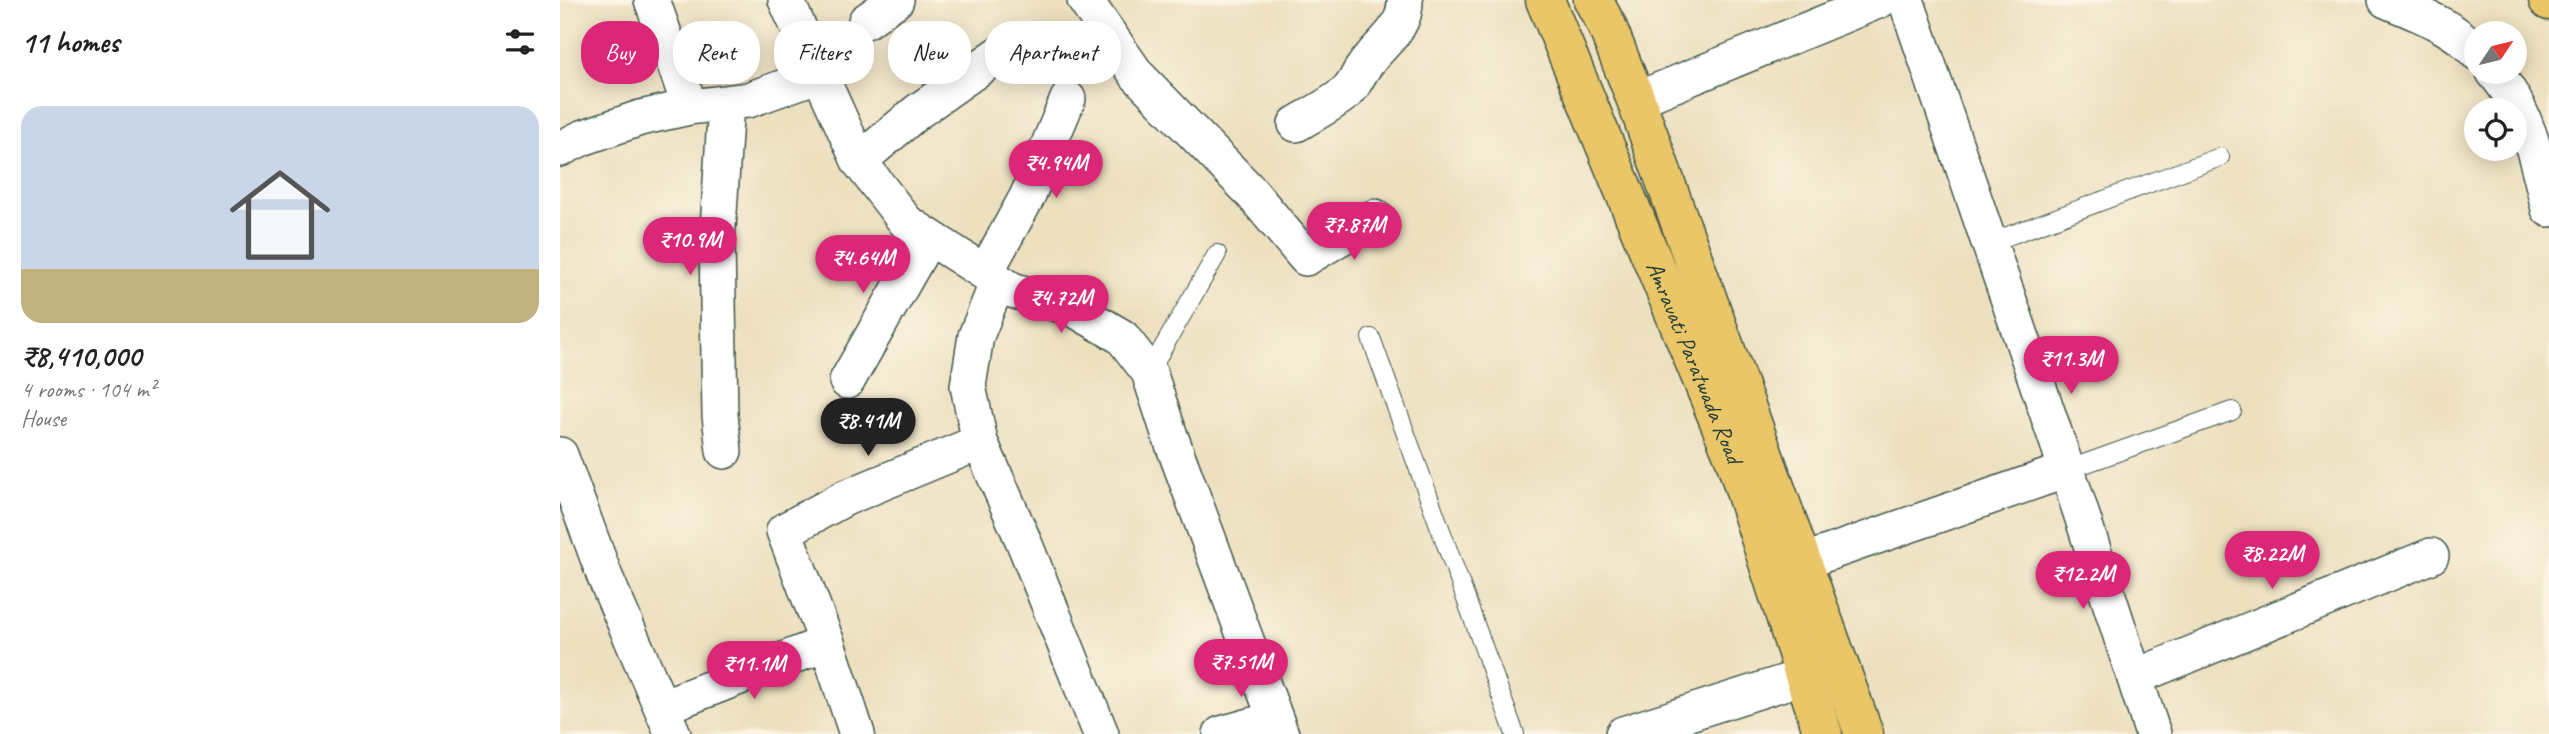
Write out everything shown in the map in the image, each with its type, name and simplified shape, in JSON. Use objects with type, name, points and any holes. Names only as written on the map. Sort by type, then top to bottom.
[{"type":"main road","name":"Amravati Paratwada Road","points":[[1545,0],[1735,460],[1786,566]]},
{"type":"main road","name":"Amravati Paratwada Road","points":[[1593,0],[1607,26],[1636,100],[1822,671],[1864,734]]},
{"type":"main road","name":"Amravati Paratwada Road","points":[[1822,671],[1823,734]]},
{"type":"street","points":[[652,0],[690,107]]},
{"type":"street","points":[[786,0],[796,21]]},
{"type":"street","points":[[866,21],[896,0]]},
{"type":"street","points":[[1085,0],[1137,75],[1250,191],[1306,258],[1375,217]]},
{"type":"street","points":[[1296,124],[1352,86],[1362,68],[1401,24],[1405,0]]},
{"type":"street","points":[[1636,100],[1880,0]]},
{"type":"street","points":[[1906,0],[2067,470],[2153,734]]},
{"type":"street","points":[[2386,0],[2437,23],[2464,43]]},
{"type":"street","points":[[859,161],[917,112],[985,65]]},
{"type":"street","points":[[562,141],[640,118],[690,107],[748,100],[792,84]]},
{"type":"street","points":[[824,84],[859,161],[906,222],[1012,290],[1074,309],[1122,337],[1149,372],[1170,436],[1278,726],[1221,734]]},
{"type":"street","points":[[2501,84],[2525,123],[2537,158],[2549,209]]},
{"type":"street","points":[[1068,99],[992,277],[976,336],[968,386],[980,442],[1023,540],[1101,734]]},
{"type":"street","points":[[724,451],[720,415],[717,244],[726,103]]},
{"type":"street","points":[[847,382],[929,237]]},
{"type":"street","points":[[857,734],[827,643],[784,531],[845,498],[980,442]]},
{"type":"street","points":[[560,455],[605,577],[668,720],[827,643]]},
{"type":"street","points":[[1786,566],[2067,470]]},
{"type":"street","points":[[2135,677],[2431,556]]},
{"type":"street","points":[[1622,734],[1822,671]]},
{"type":"lane","points":[[1989,243],[2220,157]]},
{"type":"lane","points":[[1149,372],[1217,254]]},
{"type":"lane","points":[[1371,338],[1515,734]]},
{"type":"lane","points":[[2067,470],[2232,411]]}]
